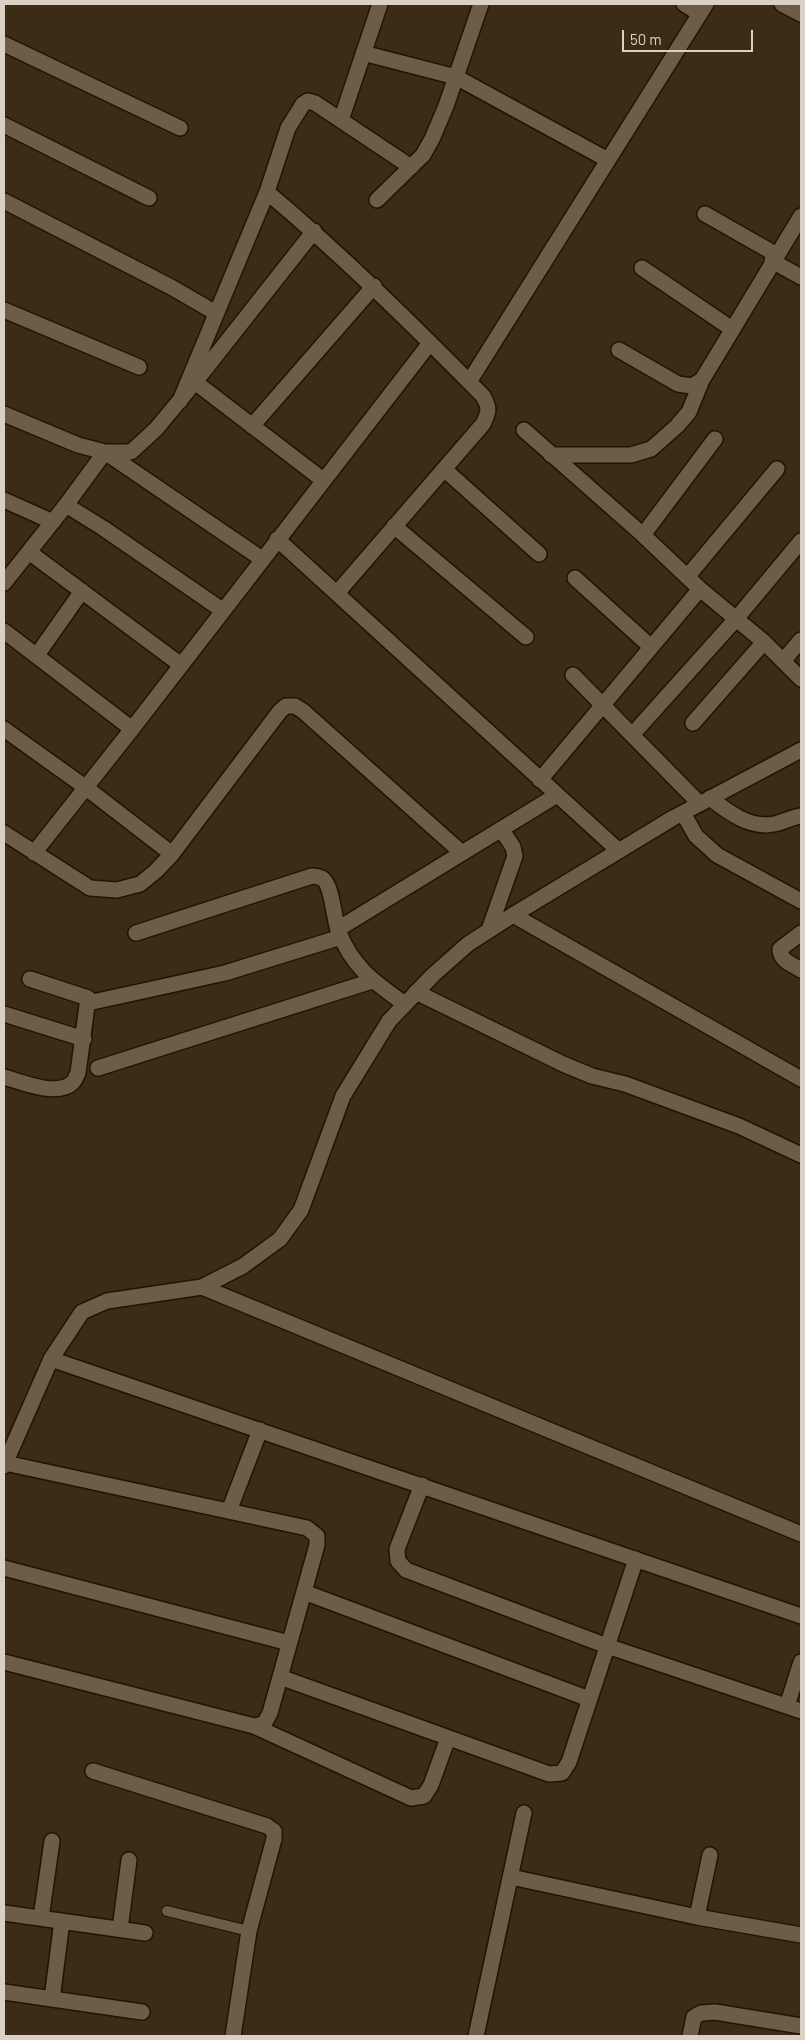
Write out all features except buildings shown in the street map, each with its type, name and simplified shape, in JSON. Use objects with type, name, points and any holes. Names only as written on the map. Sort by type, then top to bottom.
[{"type":"street","points":[[341,120],[380,4]]},
{"type":"street","points":[[377,200],[423,155],[432,139],[481,4]]},
{"type":"street","points":[[469,382],[703,9],[684,4]]},
{"type":"street","points":[[782,4],[801,14]]},
{"type":"street","points":[[4,44],[180,128]]},
{"type":"street","points":[[363,53],[456,77],[608,160]]},
{"type":"street","points":[[180,401],[267,192],[288,128],[303,104],[308,101],[315,103],[411,167]]},
{"type":"street","points":[[4,125],[149,198]]},
{"type":"street","points":[[267,192],[314,231],[374,286],[483,396],[489,406],[489,414],[483,424],[337,593]]},
{"type":"street","points":[[4,201],[216,312]]},
{"type":"street","points":[[705,214],[801,277]]},
{"type":"street","points":[[551,455],[631,455],[651,449],[677,426],[689,412],[702,380],[801,216]]},
{"type":"street","points":[[4,414],[78,445],[105,452],[131,452],[150,436],[180,401],[314,231]]},
{"type":"street","points":[[642,268],[732,329]]},
{"type":"street","points":[[252,426],[374,286]]},
{"type":"street","points":[[4,310],[139,366]]},
{"type":"street","points":[[34,853],[430,343]]},
{"type":"street","points":[[619,350],[678,384],[692,386],[702,380]]},
{"type":"street","points":[[195,382],[323,480]]},
{"type":"street","points":[[524,430],[643,535],[700,589],[764,642],[801,679]]},
{"type":"street","points":[[643,535],[715,439]]},
{"type":"street","points":[[4,583],[53,522],[105,452]]},
{"type":"street","points":[[105,452],[262,559]]},
{"type":"street","points":[[444,469],[539,554]]},
{"type":"street","points":[[687,577],[777,469]]},
{"type":"street","points":[[4,500],[53,522]]},
{"type":"street","points":[[66,505],[103,528],[222,610]]},
{"type":"street","points":[[394,526],[526,637]]},
{"type":"street","points":[[277,540],[619,851]]},
{"type":"street","points":[[632,735],[736,619],[801,541]]},
{"type":"street","points":[[29,552],[181,665]]},
{"type":"street","points":[[575,578],[651,647]]},
{"type":"street","points":[[540,780],[700,589]]},
{"type":"street","points":[[36,656],[82,591]]},
{"type":"street","points":[[4,631],[132,729]]},
{"type":"street","points":[[783,661],[801,640]]},
{"type":"street","points":[[693,723],[764,642]]},
{"type":"street","points":[[573,675],[632,735],[705,801],[760,825],[774,824],[801,816]]},
{"type":"street","points":[[4,833],[90,888],[117,890],[140,884],[172,854],[280,712],[286,706],[295,706],[303,711],[462,853]]},
{"type":"street","points":[[4,729],[85,787],[172,854]]},
{"type":"street","points":[[254,1726],[264,1724],[270,1713],[317,1545],[317,1536],[307,1528],[5,1459],[51,1359],[82,1312],[107,1301],[202,1287],[242,1266],[280,1239],[301,1210],[343,1096],[389,1021],[416,992],[468,944],[512,915],[682,813],[801,750]]},
{"type":"street","points":[[88,1003],[224,973],[339,933],[462,853],[557,796]]},
{"type":"street","points":[[682,813],[696,836],[717,855],[801,901]]},
{"type":"street","points":[[489,930],[515,856],[513,847],[501,829]]},
{"type":"street","points":[[136,933],[312,876],[318,876],[324,880],[339,933],[360,970],[404,1004]]},
{"type":"street","points":[[512,915],[801,1079]]},
{"type":"street","points":[[801,933],[780,949],[780,955],[783,959],[801,970]]},
{"type":"street","points":[[4,1077],[51,1090],[63,1088],[73,1083],[78,1073],[88,998],[30,979]]},
{"type":"street","points":[[98,1068],[372,981]]},
{"type":"street","points":[[416,992],[563,1064],[592,1076],[625,1084],[739,1126],[801,1155]]},
{"type":"street","points":[[4,1014],[84,1039]]},
{"type":"street","points":[[202,1287],[801,1534]]},
{"type":"street","points":[[51,1359],[801,1616]]},
{"type":"street","points":[[229,1511],[260,1430]]},
{"type":"street","points":[[422,1485],[398,1549],[398,1561],[406,1570],[607,1646],[794,1708],[801,1662]]},
{"type":"street","points":[[280,1677],[548,1774],[562,1773],[569,1762],[636,1558]]},
{"type":"street","points":[[4,1568],[289,1643]]},
{"type":"street","points":[[304,1592],[590,1699]]},
{"type":"street","points":[[4,1662],[254,1726],[410,1798],[424,1796],[431,1785],[448,1738]]},
{"type":"street","points":[[93,1771],[267,1826],[274,1831],[274,1840],[249,1931],[233,2036]]},
{"type":"street","points":[[476,2036],[524,1813]]},
{"type":"street","points":[[41,1918],[52,1841]]},
{"type":"street","points":[[697,1916],[710,1855]]},
{"type":"street","points":[[120,1929],[129,1860]]},
{"type":"street","points":[[511,1877],[697,1916],[801,1935]]},
{"type":"street","points":[[4,1913],[145,1933]]},
{"type":"street","points":[[52,1999],[62,1921]]},
{"type":"street","points":[[4,1992],[142,2012]]},
{"type":"street","points":[[690,2036],[694,2017],[701,2013],[715,2012],[801,2026]]},
{"type":"lane","points":[[167,1910],[249,1931]]}]
